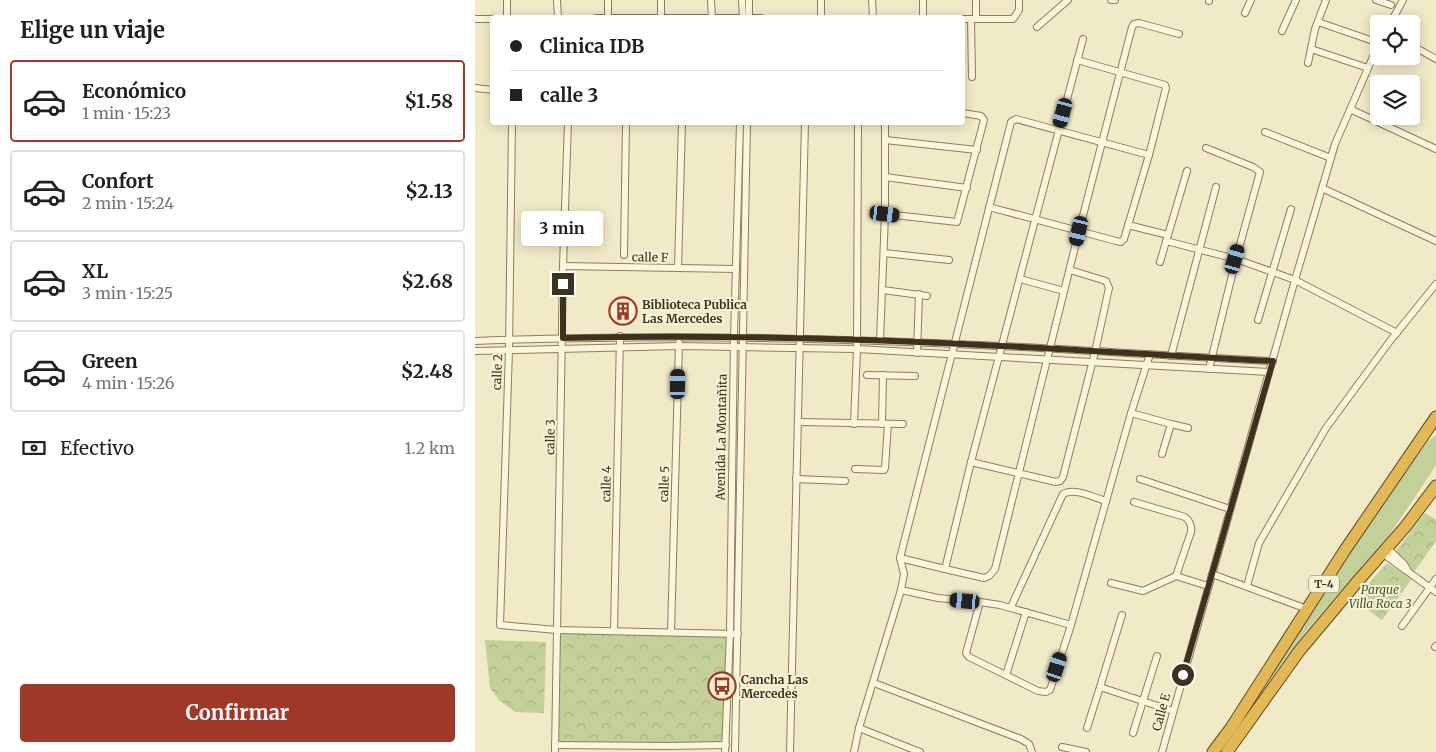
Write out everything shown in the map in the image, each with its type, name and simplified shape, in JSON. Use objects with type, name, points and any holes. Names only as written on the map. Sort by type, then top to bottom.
[{"type":"highway","name":"T-4","points":[[1213,752],[1231,728],[1345,550],[1436,417]]},
{"type":"highway","name":"T-4","points":[[1421,440],[1436,431]]},
{"type":"highway","name":"T-4","points":[[1227,752],[1300,650],[1406,526],[1436,486]]},
{"type":"street","points":[[507,0],[507,15]]},
{"type":"street","points":[[557,0],[557,15]]},
{"type":"street","points":[[608,0],[609,15]]},
{"type":"street","points":[[661,0],[661,15]]},
{"type":"street","points":[[711,0],[712,15]]},
{"type":"street","points":[[742,0],[743,15]]},
{"type":"street","points":[[749,0],[749,15]]},
{"type":"street","points":[[821,0],[821,15]]},
{"type":"street","points":[[872,0],[873,15]]},
{"type":"street","points":[[923,0],[923,15]]},
{"type":"street","points":[[972,77],[976,0]]},
{"type":"street","points":[[965,19],[1013,19],[1019,10],[1019,0]]},
{"type":"street","points":[[1037,27],[1068,0]]},
{"type":"street","points":[[1245,13],[1251,0]]},
{"type":"street","points":[[1282,31],[1296,0]]},
{"type":"street","points":[[1308,63],[1318,22],[1326,0]]},
{"type":"street","points":[[1376,0],[1391,5]]},
{"type":"street","points":[[1395,15],[1403,0]]},
{"type":"street","points":[[475,18],[490,18]]},
{"type":"street","points":[[1318,22],[1370,40]]},
{"type":"street","points":[[900,558],[979,578],[993,573],[1079,231],[1134,24],[1139,23],[1179,34]]},
{"type":"street","points":[[945,569],[1001,346],[1083,39]]},
{"type":"street","points":[[1311,49],[1368,68]]},
{"type":"street","points":[[1420,51],[1436,59]]},
{"type":"street","points":[[989,207],[1121,242],[1124,239],[1149,155],[1166,88],[1165,85],[1077,60]]},
{"type":"street","name":"Calle E","points":[[1162,752],[1335,144],[1370,63]]},
{"type":"street","points":[[475,88],[490,90]]},
{"type":"street","points":[[1349,109],[1436,149]]},
{"type":"street","points":[[885,214],[955,222],[959,220],[984,120],[984,118],[965,113]]},
{"type":"street","points":[[854,752],[859,728],[901,590],[904,574],[900,558],[1011,122],[1013,120],[1058,130],[1149,155]]},
{"type":"street","name":"calle 2","points":[[512,125],[509,350],[499,622],[504,627],[557,630]]},
{"type":"street","name":"calle 3","points":[[555,748],[563,266],[568,125]]},
{"type":"street","points":[[624,255],[626,125]]},
{"type":"street","points":[[678,268],[682,125]]},
{"type":"street","name":"Avenida La Montañita","points":[[725,748],[730,633],[733,348],[741,125]]},
{"type":"street","name":"Avenida La Montañita","points":[[735,752],[747,125]]},
{"type":"street","points":[[790,752],[798,422],[798,339],[805,125]]},
{"type":"street","points":[[854,424],[857,349],[858,125]]},
{"type":"street","points":[[880,341],[885,214],[885,125]]},
{"type":"street","points":[[1265,132],[1331,158]]},
{"type":"street","points":[[885,140],[977,150]]},
{"type":"street","points":[[1206,148],[1253,167],[1259,172],[1235,259],[1209,369]]},
{"type":"street","points":[[1160,262],[1187,171]]},
{"type":"street","points":[[885,177],[967,188]]},
{"type":"street","points":[[1171,356],[1216,187]]},
{"type":"street","points":[[1322,188],[1436,241]]},
{"type":"street","points":[[1258,320],[1291,209]]},
{"type":"street","points":[[1128,225],[1295,280],[1397,333]]},
{"type":"street","points":[[884,253],[949,260]]},
{"type":"street","name":"calle F","points":[[563,266],[736,269]]},
{"type":"street","points":[[971,462],[1056,482],[1060,481],[1093,363],[1108,292],[1106,281],[1070,270]]},
{"type":"street","points":[[1020,279],[1064,291]]},
{"type":"street","points":[[1247,586],[1259,543],[1325,428],[1436,284]]},
{"type":"street","points":[[883,290],[927,296]]},
{"type":"street","points":[[917,352],[919,294]]},
{"type":"street","points":[[475,340],[620,336],[857,340],[1273,361]]},
{"type":"street","name":"calle 4","points":[[614,631],[620,336]]},
{"type":"street","name":"calle 5","points":[[671,632],[680,337]]},
{"type":"street","points":[[475,351],[679,346],[857,349],[1269,372]]},
{"type":"street","points":[[980,602],[966,653],[969,658],[1039,691],[1046,692],[1050,690],[1071,625],[1131,413],[1150,354]]},
{"type":"street","points":[[867,375],[915,376]]},
{"type":"street","points":[[855,469],[884,470],[885,468],[883,375]]},
{"type":"street","points":[[1131,413],[1187,428]]},
{"type":"street","points":[[798,422],[903,424]]},
{"type":"street","points":[[1162,454],[1171,424]]},
{"type":"street","points":[[1140,479],[1230,509]]},
{"type":"street","points":[[796,480],[845,482]]},
{"type":"street","points":[[1011,607],[1063,494],[1074,492],[1106,501]]},
{"type":"street","points":[[1134,502],[1185,517],[1189,520],[1191,532],[1176,576]]},
{"type":"street","points":[[1384,550],[1402,569],[1408,571],[1433,590]]},
{"type":"street","points":[[1212,574],[1307,609]]},
{"type":"street","points":[[1111,583],[1143,591],[1176,576],[1208,586]]},
{"type":"street","points":[[1402,626],[1433,590],[1436,579]]},
{"type":"street","points":[[901,590],[938,598],[1011,607],[1071,625]]},
{"type":"street","points":[[1006,675],[1026,612]]},
{"type":"street","points":[[1087,728],[1122,616]]},
{"type":"street","points":[[557,630],[738,634]]},
{"type":"street","points":[[1133,733],[1157,656]]},
{"type":"street","points":[[874,683],[1021,739],[1029,744],[1032,752]]},
{"type":"street","points":[[1100,687],[1173,711]]},
{"type":"street","points":[[859,728],[902,749],[920,752]]},
{"type":"street","points":[[1062,747],[1086,752]]},
{"type":"street","points":[[555,748],[725,748]]},
{"type":"green space","points":[[1436,435],[1436,465],[1389,535],[1306,631],[1251,705],[1381,506],[1428,441]]},
{"type":"green space","name":"Parque Villa Roca 3","points":[[1425,513],[1436,520],[1436,541],[1414,572],[1392,556]]},
{"type":"green space","name":"Parque Villa Roca 3","points":[[1387,563],[1411,578],[1411,580],[1382,620],[1357,602],[1370,582]]},
{"type":"green space","points":[[559,632],[727,635],[724,743],[557,743]]},
{"type":"green space","points":[[485,640],[546,642],[544,713],[515,712],[499,700],[490,688]]},
{"type":"place","name":"Biblioteca Publica Las Mercedes","points":[[623,311]]},
{"type":"place","name":"Cancha Las Mercedes","points":[[722,686]]},
{"type":"route","points":[[563,284],[563,338],[620,336],[857,340],[1273,361],[1183,675]]}]
